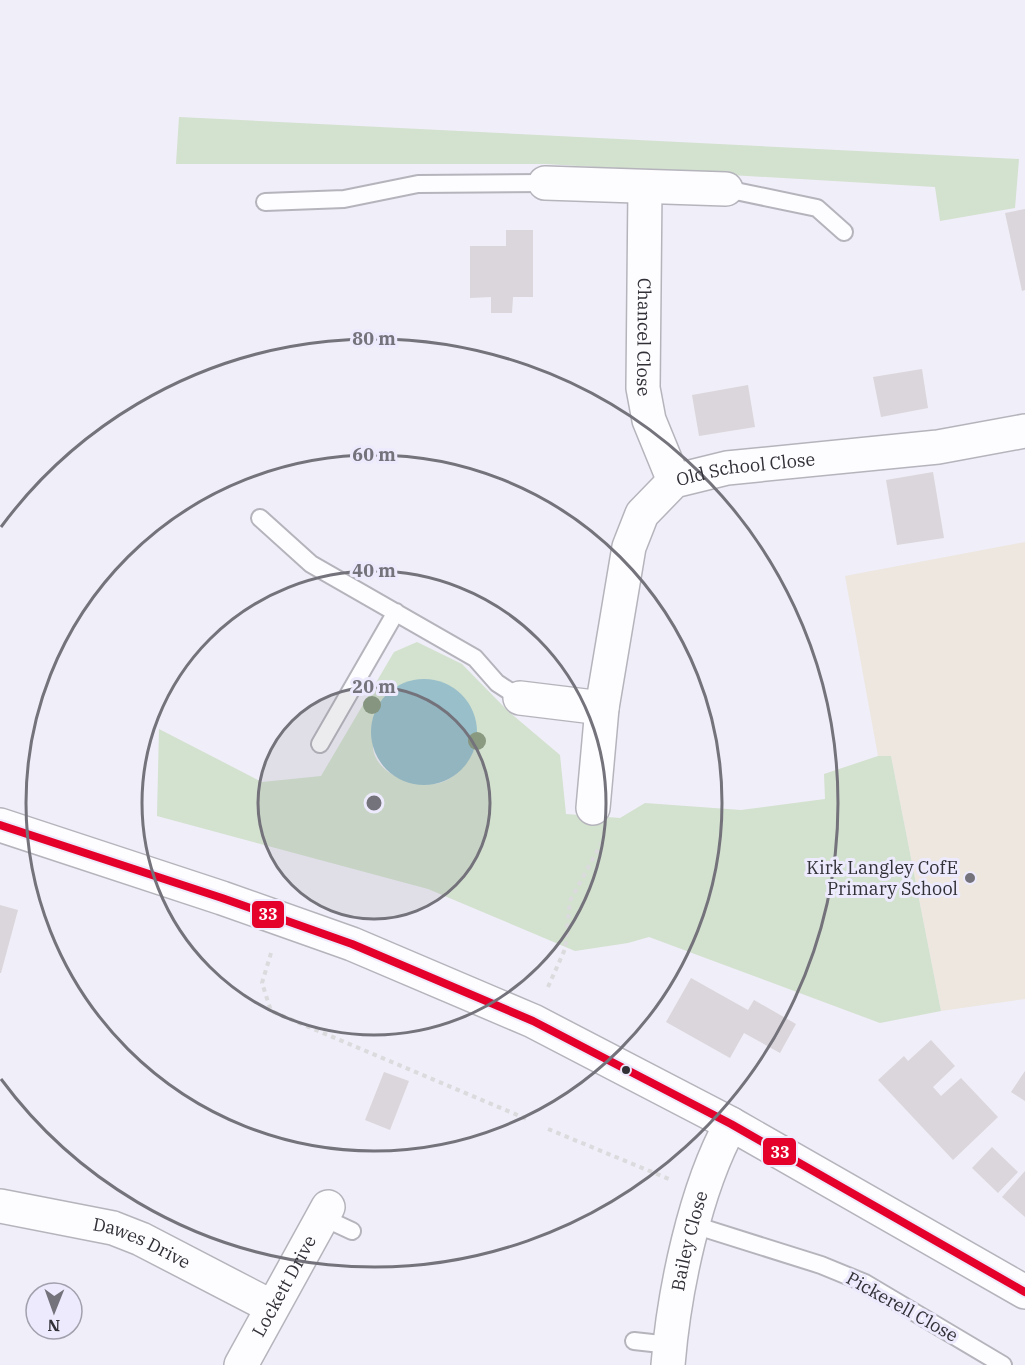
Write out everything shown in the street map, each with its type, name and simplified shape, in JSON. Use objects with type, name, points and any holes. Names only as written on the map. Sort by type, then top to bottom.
[{"type":"main road","points":[[545,183],[726,189]]},
{"type":"main road","name":"Chancel Close","points":[[645,187],[643,388],[649,420],[674,481]]},
{"type":"main road","name":"Old School Close","points":[[593,808],[602,708],[629,547],[642,514],[674,481],[727,468],[938,447],[1025,431]]},
{"type":"main road","points":[[520,698],[602,708]]},
{"type":"main road","points":[[0,825],[222,898],[352,944],[533,1020],[731,1124],[1025,1292]]},
{"type":"main road","name":"Bailey Close","points":[[669,1355],[681,1276],[694,1225],[717,1148],[731,1124]]},
{"type":"main road","name":"Dawes Drive","points":[[0,1206],[113,1228],[141,1239],[272,1307]]},
{"type":"main road","name":"Lockett Drive","points":[[241,1365],[325,1212]]},
{"type":"lane","points":[[265,202],[344,199],[418,184],[545,183]]},
{"type":"lane","points":[[726,189],[817,208],[844,232]]},
{"type":"lane","points":[[260,518],[311,564],[475,658],[497,683],[520,698]]},
{"type":"lane","points":[[320,744],[396,612]]},
{"type":"lane","points":[[325,1212],[352,1231]]},
{"type":"lane","name":"Pickerell Close","points":[[694,1225],[821,1265],[865,1283],[1003,1365]]},
{"type":"lane","points":[[634,1341],[669,1355]]},
{"type":"path","points":[[533,1020],[565,949],[570,901],[583,873],[609,832],[610,821],[593,808]]},
{"type":"path","points":[[274,944],[262,983],[271,1011],[527,1119]]},
{"type":"path","points":[[548,1129],[703,1193]]},
{"type":"shaded area","name":"Kirk Langley CofE Primary School","points":[[1025,542],[1025,999],[941,1011],[891,756],[878,756],[845,576]]},
{"type":"green space","points":[[179,117],[1019,159],[1015,208],[940,221],[935,187],[545,164],[176,164]]},
{"type":"green space","points":[[417,642],[462,664],[508,711],[560,755],[566,814],[620,818],[645,803],[741,810],[825,799],[824,774],[878,756],[891,756],[941,1011],[880,1023],[649,937],[628,943],[575,951],[428,889],[157,816],[159,729],[262,782],[321,776],[394,652]],"holes":[[[411,681],[476,742],[461,770],[451,778],[436,784],[413,783],[391,774],[382,767],[373,748],[385,699],[392,691]]]},
{"type":"water","points":[[424,679],[444,683],[461,695],[473,712],[477,732],[473,752],[461,769],[444,781],[424,785],[404,781],[387,769],[375,752],[371,732],[375,712],[387,695],[404,683]]},
{"type":"building","points":[[1025,209],[1025,290],[1022,291],[1005,213]]},
{"type":"building","points":[[506,230],[533,230],[533,297],[513,297],[512,313],[491,313],[491,297],[470,298],[470,246],[506,246]]},
{"type":"building","points":[[922,369],[928,408],[881,417],[873,377]]},
{"type":"building","points":[[748,385],[755,427],[699,436],[692,395]]},
{"type":"building","points":[[933,472],[944,538],[897,545],[886,480]]},
{"type":"building","points":[[0,905],[18,910],[1,973],[0,973]]},
{"type":"building","points":[[691,978],[748,1010],[754,1000],[796,1024],[780,1053],[744,1033],[730,1058],[666,1022]]},
{"type":"building","points":[[931,1040],[955,1066],[933,1087],[941,1096],[961,1078],[998,1117],[953,1160],[878,1080],[904,1056],[908,1061]]},
{"type":"building","points":[[1025,1071],[1025,1101],[1011,1092]]},
{"type":"building","points":[[384,1072],[409,1081],[390,1130],[365,1120]]},
{"type":"building","points":[[992,1147],[1018,1172],[998,1193],[972,1168]]},
{"type":"building","points":[[1025,1171],[1025,1217],[1002,1197]]},
{"type":"transit line","name":"33","points":[[0,825],[222,898],[352,944],[533,1021],[731,1124],[1025,1292]]},
{"type":"place","name":"Kirk Langley CofE Primary School","points":[[970,878]]}]
